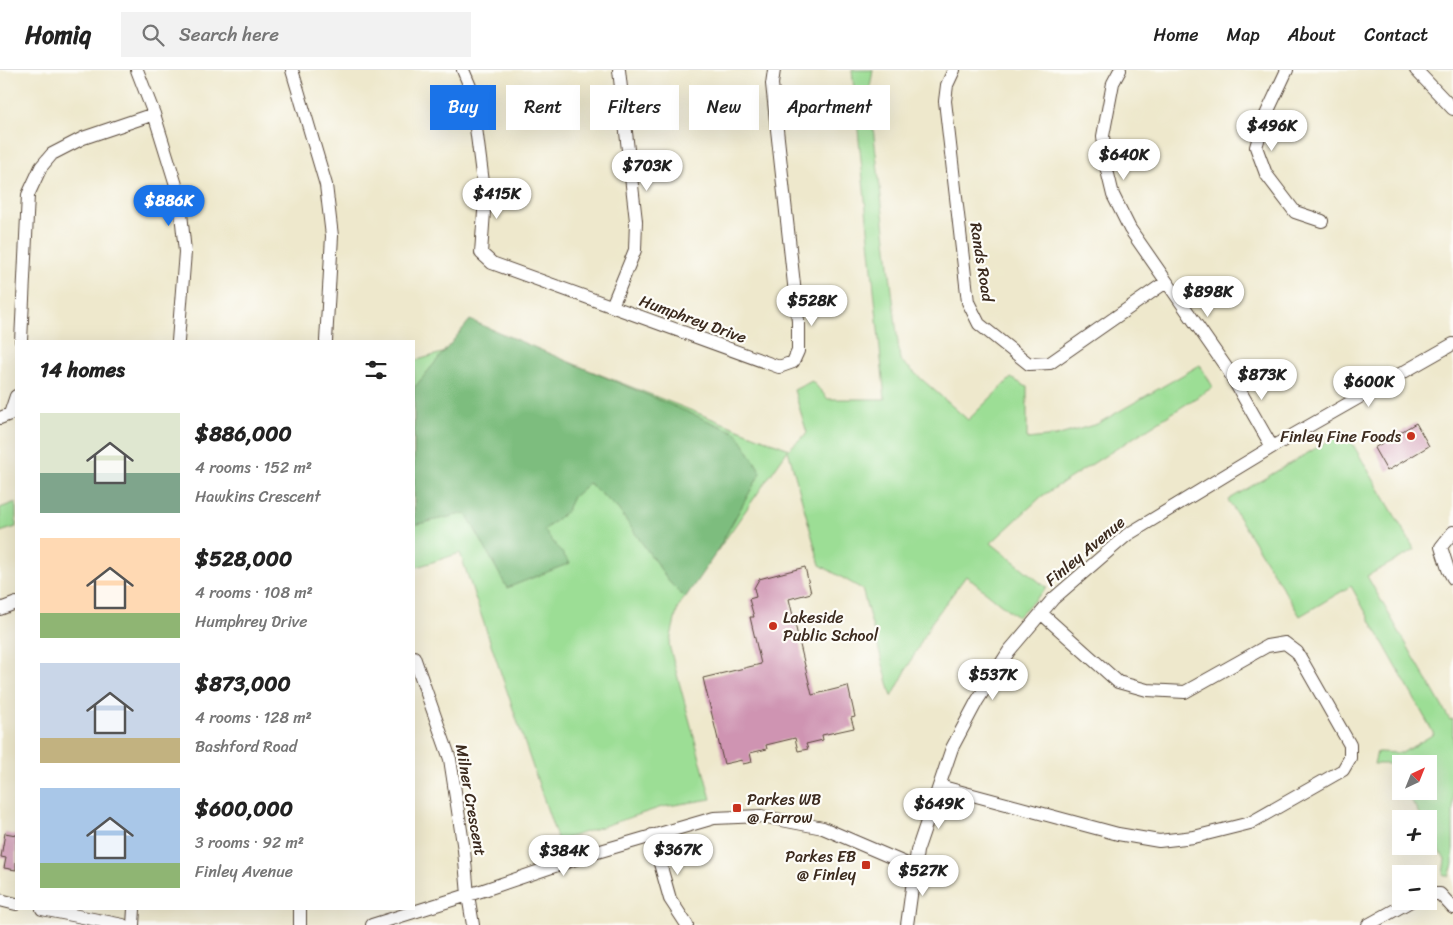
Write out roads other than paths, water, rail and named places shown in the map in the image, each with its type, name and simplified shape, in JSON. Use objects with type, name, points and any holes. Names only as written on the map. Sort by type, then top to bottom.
[{"type":"street","points":[[137,70],[154,114],[176,185],[181,213],[185,252],[178,340]]},
{"type":"street","points":[[292,70],[326,185],[332,236],[326,340]]},
{"type":"street","name":"Humphrey Drive","points":[[463,70],[471,89],[485,198],[481,253],[492,263],[779,368],[793,362],[798,351],[798,321],[772,84],[774,70]]},
{"type":"street","points":[[612,306],[635,250],[636,221],[619,70]]},
{"type":"street","name":"Rands Road","points":[[954,70],[947,85],[945,101],[968,302],[979,324],[1029,364],[1050,363],[1166,282]]},
{"type":"street","points":[[1120,70],[1113,83],[1104,136],[1106,166],[1112,195],[1130,230],[1228,370],[1272,447]]},
{"type":"street","points":[[1287,70],[1265,117],[1256,147],[1266,174],[1295,212],[1322,221]]},
{"type":"street","points":[[1416,70],[1453,109]]},
{"type":"street","points":[[21,340],[28,195],[41,167],[52,154],[83,138],[154,114]]},
{"type":"street","name":"Finley Avenue","points":[[907,925],[917,852],[952,748],[977,701],[1009,650],[1053,599],[1127,535],[1272,447],[1453,344]]},
{"type":"street","points":[[0,418],[10,414],[15,399]]},
{"type":"street","points":[[1453,532],[1441,547],[1453,578]]},
{"type":"street","points":[[0,609],[15,603]]},
{"type":"street","points":[[939,786],[1118,834],[1159,841],[1194,837],[1250,823],[1343,770],[1350,758],[1350,745],[1298,652],[1285,643],[1267,646],[1185,692],[1147,690],[1118,682],[1041,613]]},
{"type":"street","name":"Milner Crescent","points":[[415,660],[450,759],[473,925]]},
{"type":"street","points":[[372,925],[652,835],[714,818],[761,816],[823,828],[914,867]]},
{"type":"street","points":[[652,835],[670,899],[687,925]]},
{"type":"street","points":[[1437,894],[1440,894],[1453,908]]},
{"type":"street","points":[[0,900],[15,904]]},
{"type":"street","points":[[47,910],[123,925]]},
{"type":"street","points":[[133,925],[134,910]]},
{"type":"street","points":[[300,910],[300,925]]},
{"type":"street","points":[[1368,925],[1395,910]]},
{"type":"place","name":"Finley Fine Foods","points":[[1411,436]]},
{"type":"place","name":"Lakeside Public School","points":[[773,626]]},
{"type":"place","name":"Parkes WB @ Farrow","points":[[737,808]]},
{"type":"place","name":"Parkes EB @ Finley","points":[[866,865]]}]
